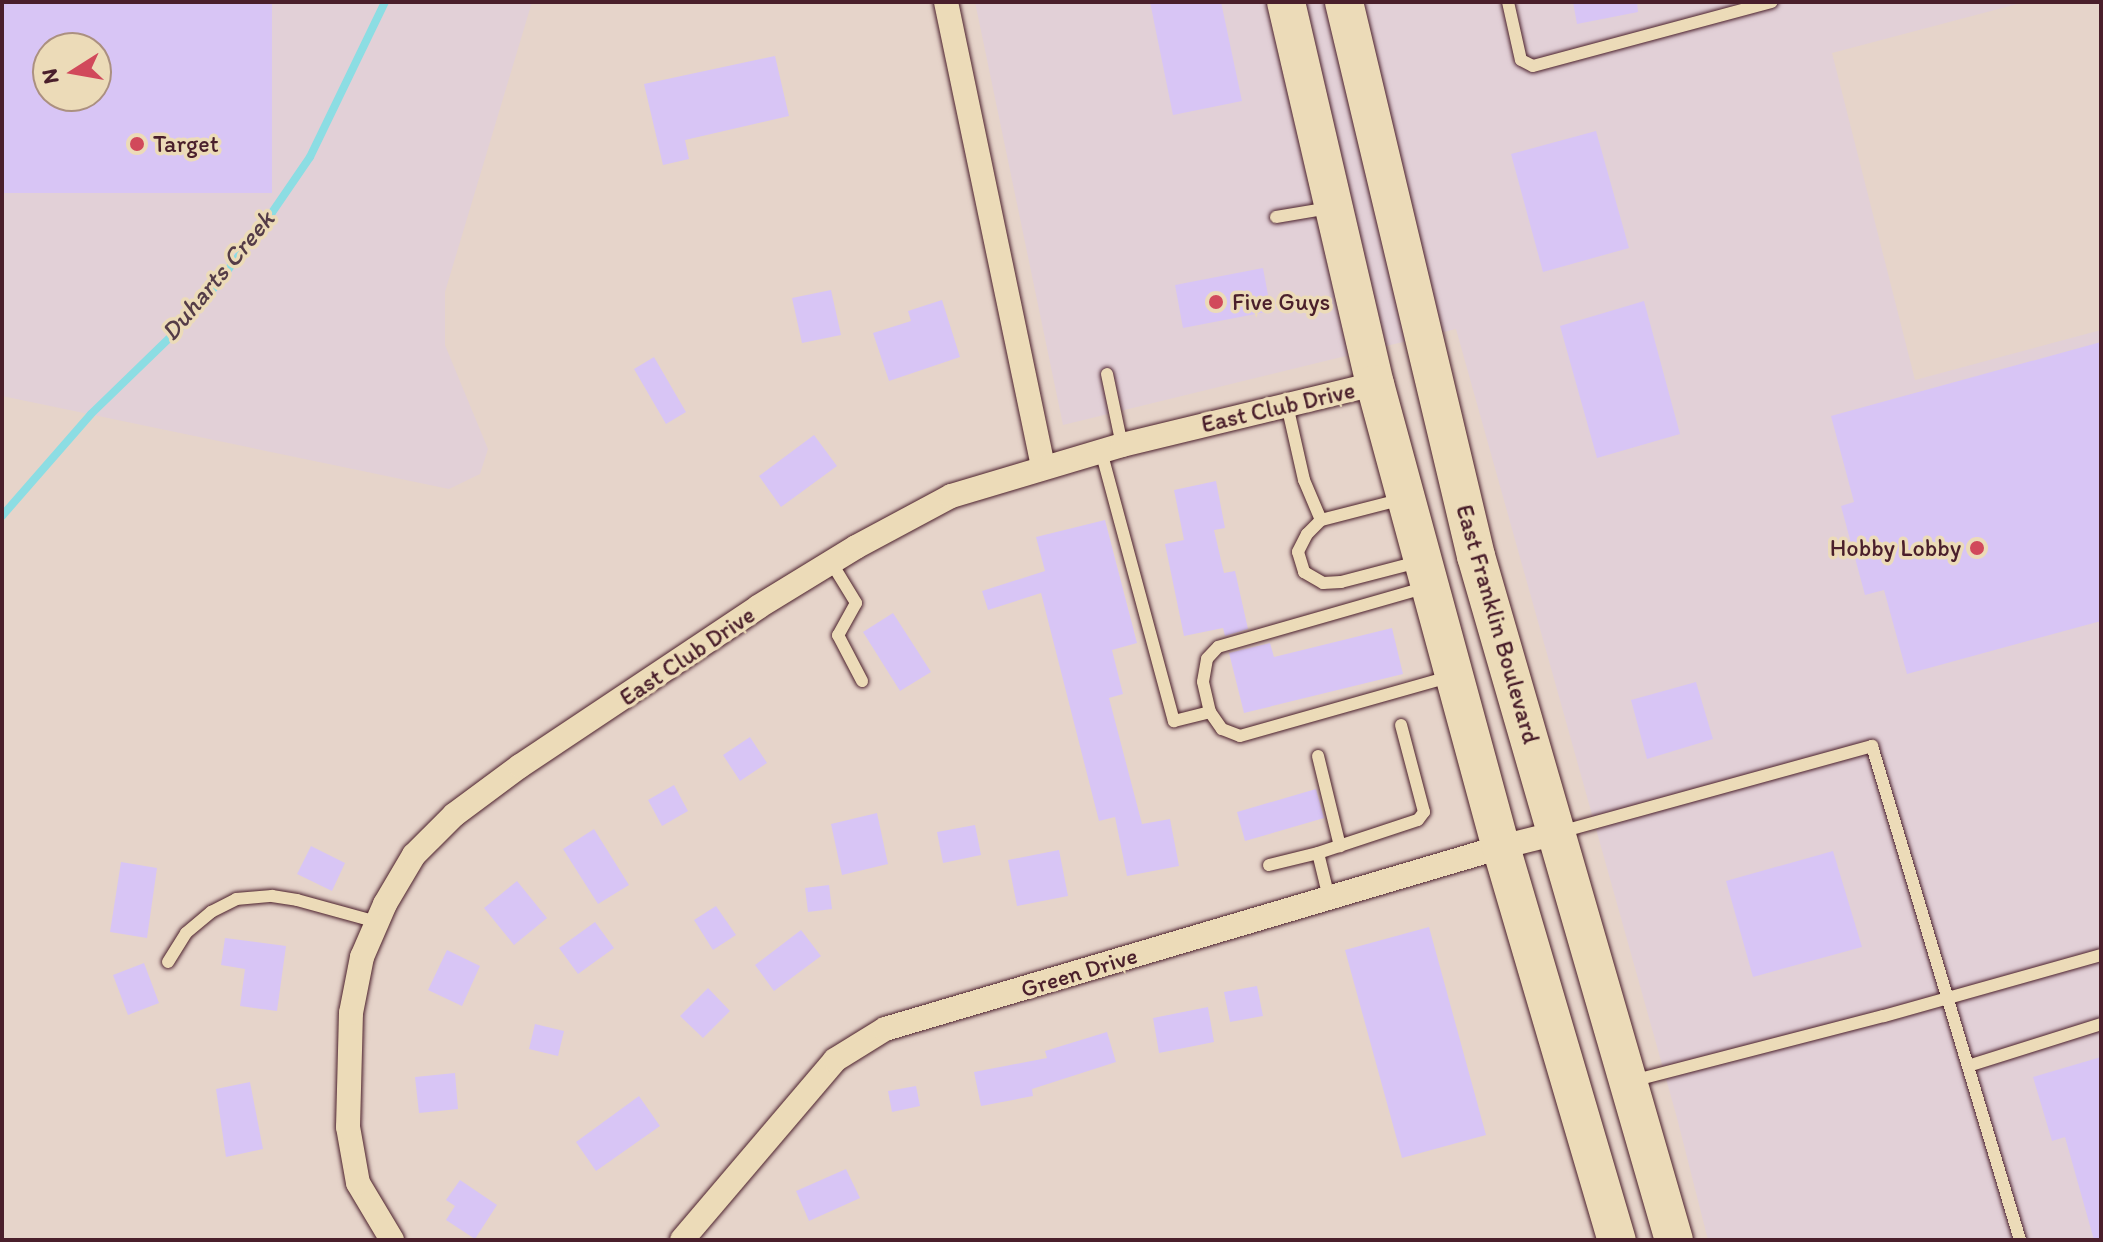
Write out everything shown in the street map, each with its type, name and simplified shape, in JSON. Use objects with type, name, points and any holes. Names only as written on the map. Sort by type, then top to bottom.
[{"type":"main road","points":[[1286,2],[1375,384],[1501,847],[1617,1240]]},
{"type":"main road","name":"East Franklin Boulevard","points":[[1344,2],[1476,556],[1674,1240]]},
{"type":"street","points":[[946,2],[1043,467]]},
{"type":"street","name":"East Club Drive","points":[[392,1240],[358,1183],[348,1127],[351,1013],[362,957],[377,922],[414,855],[454,815],[520,766],[831,562],[951,496],[1112,448],[1375,384]]},
{"type":"street","name":"Green Drive","points":[[682,1240],[835,1060],[885,1029],[1557,833]]},
{"type":"lane","points":[[1508,2],[1521,60],[1533,66],[1772,2]]},
{"type":"lane","points":[[1276,217],[1333,208]]},
{"type":"lane","points":[[1107,374],[1112,448],[1174,721],[1210,712]]},
{"type":"lane","points":[[1287,405],[1304,480],[1321,520]]},
{"type":"lane","points":[[1406,498],[1321,520],[1307,534],[1298,552],[1304,572],[1323,583],[1427,573]]},
{"type":"lane","points":[[831,562],[856,603],[838,635],[862,681]]},
{"type":"lane","points":[[1427,573],[1218,647],[1207,659],[1203,682],[1210,712],[1222,729],[1240,736],[1454,676]]},
{"type":"lane","points":[[1269,865],[1318,853],[1418,820],[1424,812],[1401,725]]},
{"type":"lane","points":[[1557,833],[1872,746],[2020,1240]]},
{"type":"lane","points":[[1318,756],[1340,846]]},
{"type":"lane","points":[[1318,853],[1329,898]]},
{"type":"lane","points":[[168,962],[186,933],[211,912],[236,899],[272,896],[297,900],[377,922]]},
{"type":"lane","points":[[1629,1081],[2101,955]]},
{"type":"lane","points":[[1968,1066],[2101,1024]]},
{"type":"shaded area","points":[[2,2],[532,2],[445,292],[445,345],[488,449],[480,474],[449,489],[2,396]]},
{"type":"shaded area","points":[[975,2],[2025,2],[1832,53],[1915,380],[2101,330],[2101,1240],[1708,1240],[1677,1118],[1456,329],[1063,425]]},
{"type":"building","name":"Target","points":[[2,2],[272,2],[272,193],[2,193]]},
{"type":"building","points":[[1150,2],[1221,2],[1242,101],[1173,115]]},
{"type":"building","points":[[1573,2],[1637,2],[1638,12],[1577,24]]},
{"type":"building","points":[[775,56],[789,116],[685,140],[689,159],[663,165],[644,84]]},
{"type":"building","points":[[1596,131],[1629,248],[1543,272],[1511,154]]},
{"type":"building","points":[[1263,268],[1271,311],[1183,328],[1175,285]]},
{"type":"building","points":[[831,290],[841,335],[802,343],[792,298]]},
{"type":"building","points":[[942,300],[960,357],[889,381],[873,333],[911,321],[908,311]]},
{"type":"building","points":[[1644,301],[1680,434],[1597,458],[1560,326]]},
{"type":"building","name":"Hobby Lobby","points":[[2101,342],[2101,621],[1907,674],[1884,590],[1865,595],[1841,506],[1854,502],[1831,416]]},
{"type":"building","points":[[654,357],[686,412],[666,424],[634,369]]},
{"type":"building","points":[[814,435],[837,466],[781,507],[759,476]]},
{"type":"building","points":[[1216,481],[1225,528],[1214,530],[1224,573],[1235,571],[1248,629],[1225,636],[1223,628],[1184,636],[1165,544],[1184,540],[1174,490]]},
{"type":"building","points":[[1105,520],[1137,643],[1112,650],[1123,694],[1109,698],[1142,824],[1170,819],[1179,866],[1127,876],[1115,817],[1099,821],[1041,593],[988,610],[982,591],[1045,571],[1036,537]]},
{"type":"building","points":[[893,613],[931,672],[900,691],[863,632]]},
{"type":"building","points":[[1392,628],[1403,674],[1244,713],[1229,653],[1270,643],[1274,657]]},
{"type":"building","points":[[1696,682],[1713,739],[1647,759],[1631,700]]},
{"type":"building","points":[[750,737],[767,763],[740,781],[723,755]]},
{"type":"building","points":[[674,785],[688,811],[662,826],[648,800]]},
{"type":"building","points":[[1316,789],[1324,818],[1245,841],[1237,812]]},
{"type":"building","points":[[877,813],[888,864],[842,875],[831,824]]},
{"type":"building","points":[[975,825],[981,855],[943,863],[937,832]]},
{"type":"building","points":[[594,829],[629,885],[598,904],[563,849]]},
{"type":"building","points":[[311,846],[345,863],[332,891],[297,874]]},
{"type":"building","points":[[1059,850],[1068,896],[1017,906],[1008,860]]},
{"type":"building","points":[[1833,851],[1862,947],[1753,977],[1726,881]]},
{"type":"building","points":[[121,862],[157,868],[147,938],[110,932]]},
{"type":"building","points":[[517,881],[547,918],[514,945],[484,908]]},
{"type":"building","points":[[829,885],[832,909],[808,912],[805,888]]},
{"type":"building","points":[[716,906],[736,935],[713,950],[694,920]]},
{"type":"building","points":[[595,922],[614,948],[578,974],[559,948]]},
{"type":"building","points":[[1429,927],[1486,1135],[1402,1158],[1345,950]]},
{"type":"building","points":[[801,930],[821,956],[774,991],[755,965]]},
{"type":"building","points":[[225,938],[286,946],[277,1011],[240,1006],[245,969],[221,965]]},
{"type":"building","points":[[447,950],[480,966],[462,1006],[428,990]]},
{"type":"building","points":[[144,963],[159,1003],[128,1015],[113,975]]},
{"type":"building","points":[[1257,986],[1263,1016],[1230,1022],[1224,992]]},
{"type":"building","points":[[708,988],[730,1011],[703,1038],[680,1016]]},
{"type":"building","points":[[1208,1007],[1214,1042],[1159,1053],[1153,1018]]},
{"type":"building","points":[[535,1024],[564,1031],[558,1056],[529,1049]]},
{"type":"building","points":[[1107,1032],[1116,1062],[1032,1089],[1033,1096],[981,1106],[974,1072],[1047,1058],[1045,1051]]},
{"type":"building","points":[[2101,1057],[2101,1240],[2094,1240],[2065,1137],[2052,1141],[2033,1077]]},
{"type":"building","points":[[455,1073],[458,1109],[419,1113],[415,1077]]},
{"type":"building","points":[[250,1082],[263,1149],[226,1157],[216,1089]]},
{"type":"building","points":[[916,1086],[920,1106],[892,1112],[888,1091]]},
{"type":"building","points":[[639,1096],[660,1126],[596,1171],[576,1142]]},
{"type":"building","points":[[846,1169],[860,1198],[809,1221],[796,1191]]},
{"type":"building","points":[[460,1180],[497,1205],[475,1239],[446,1220],[455,1206],[446,1200]]},
{"type":"waterway","name":"Duharts Creek","points":[[2,516],[91,414],[193,315],[271,214],[310,157],[385,2]]},
{"type":"place","name":"Target","points":[[137,144]]},
{"type":"place","name":"Five Guys","points":[[1216,302]]},
{"type":"place","name":"Hobby Lobby","points":[[1977,548]]}]
